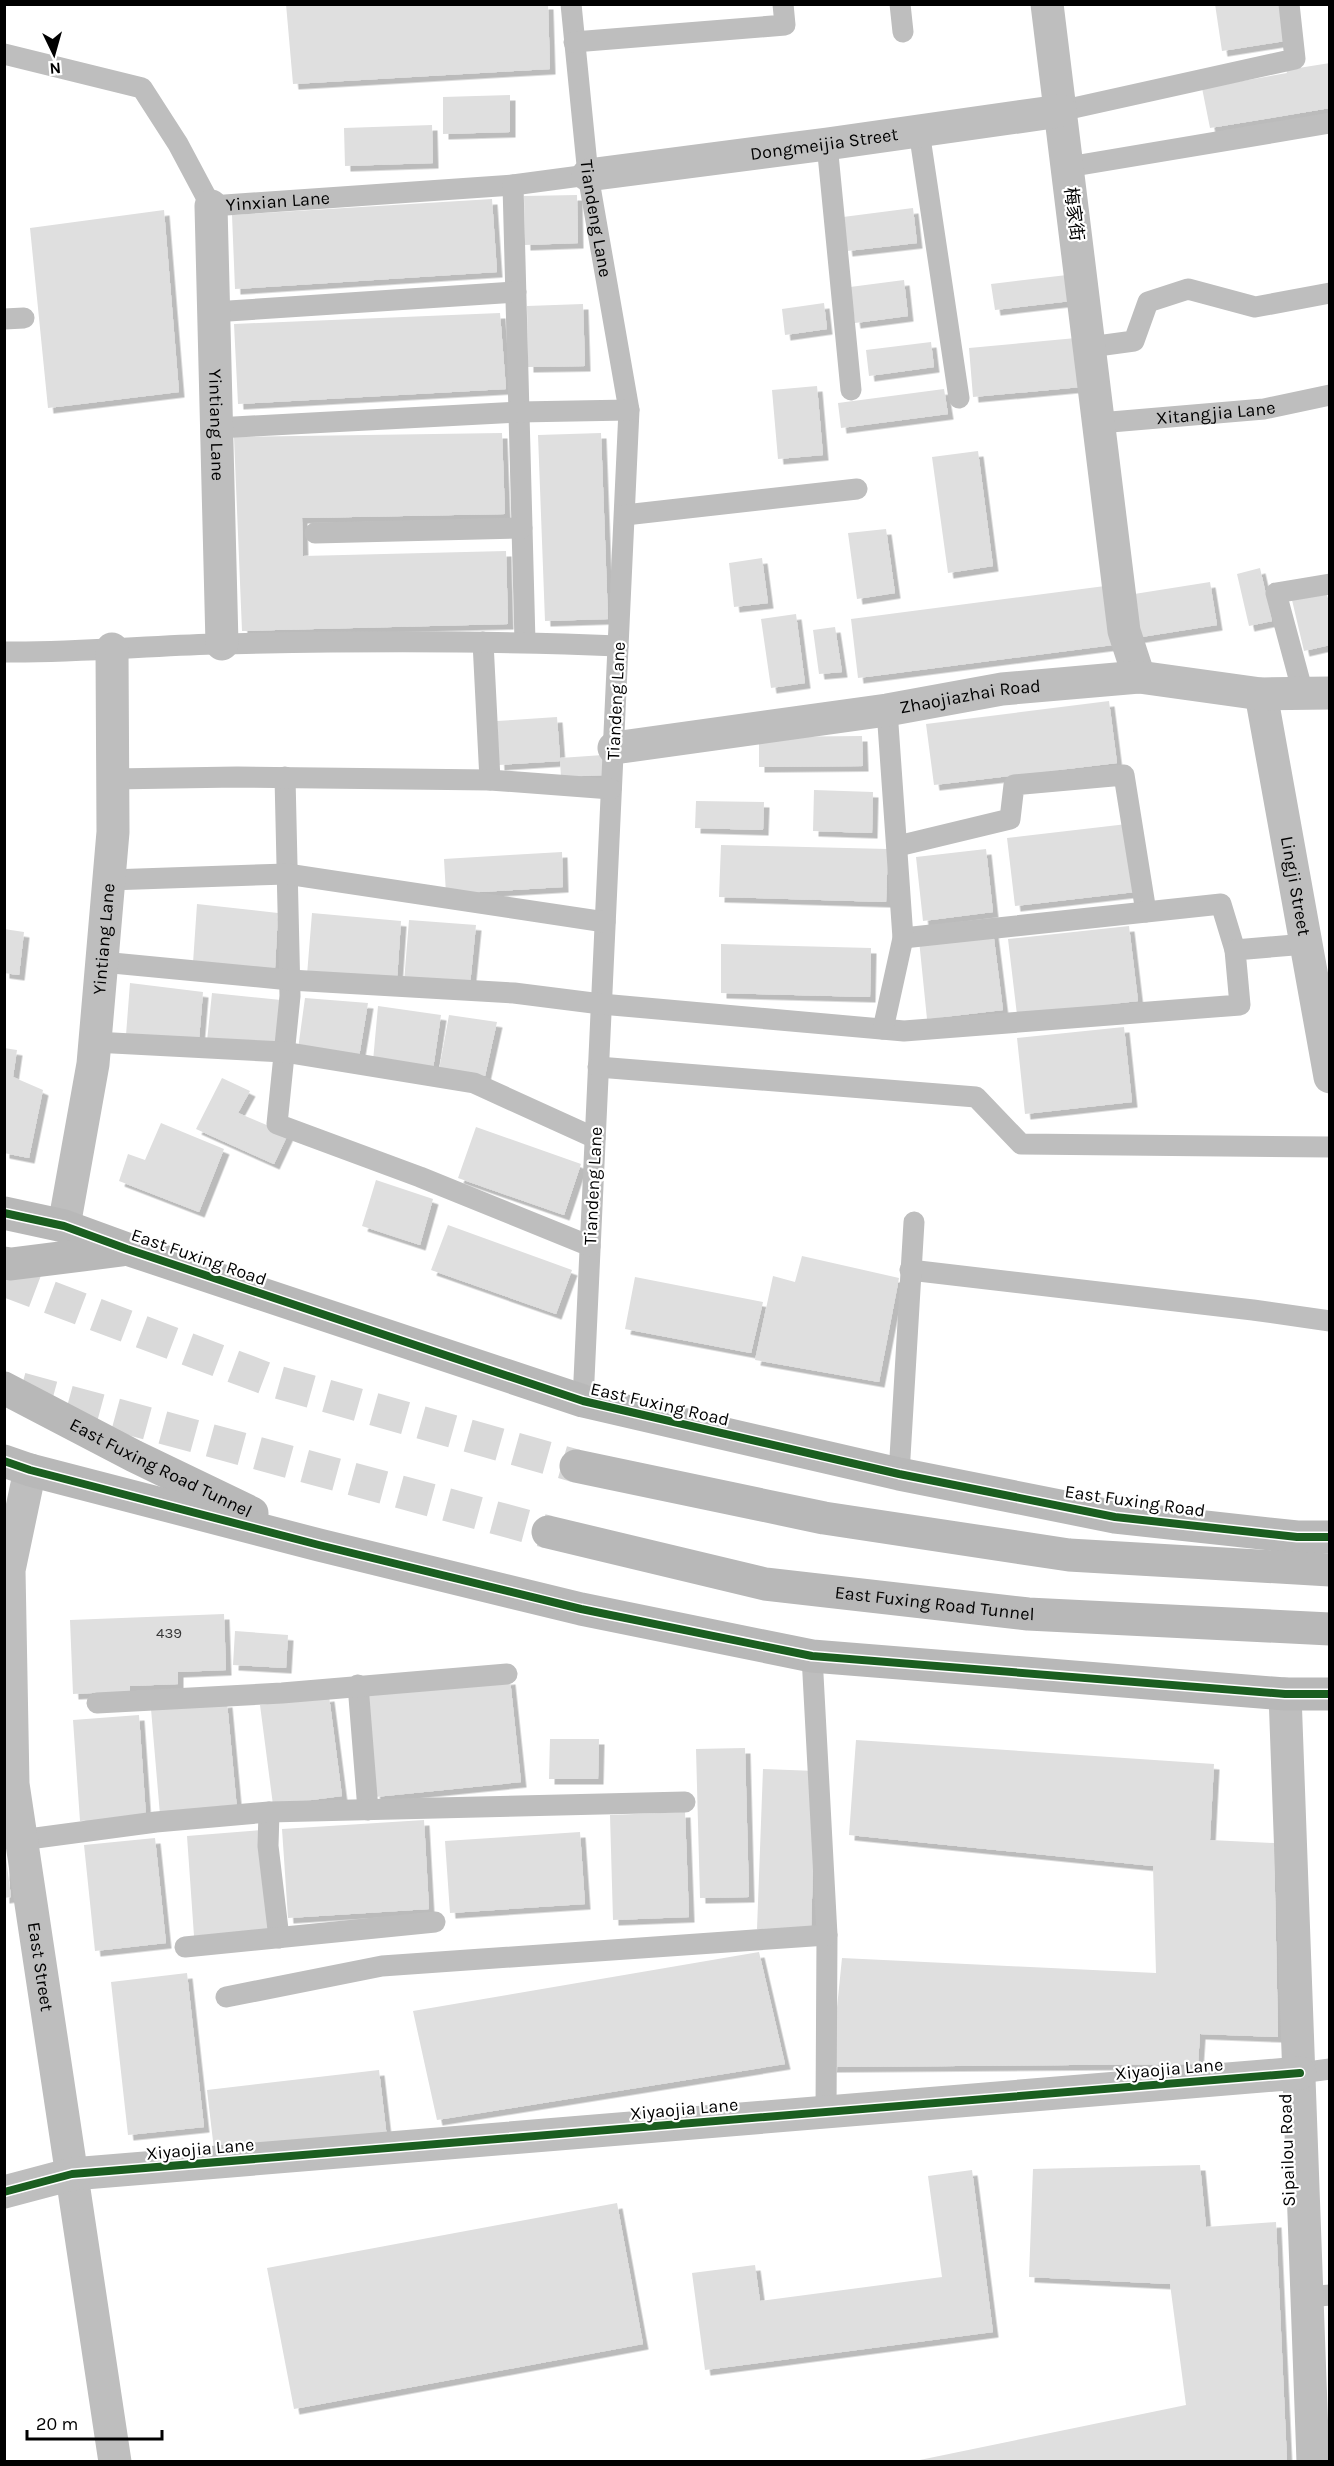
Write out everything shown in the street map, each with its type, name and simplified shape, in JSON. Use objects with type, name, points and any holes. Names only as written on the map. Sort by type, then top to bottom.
[{"type":"main road","name":"East Fuxing Road","points":[[4,1213],[63,1226],[583,1401],[899,1474],[1114,1517],[1297,1537],[1329,1537]]},
{"type":"main road","points":[[4,1263],[127,1249]]},
{"type":"main road","name":"East Fuxing Road Tunnel","points":[[4,1388],[134,1456],[319,1545]]},
{"type":"main road","points":[[17,1466],[319,1545],[581,1609],[812,1656],[1285,1694],[1329,1694]]},
{"type":"main road","points":[[576,1466],[824,1518],[1069,1555],[1329,1570]]},
{"type":"main road","name":"East Fuxing Road Tunnel","points":[[548,1532],[765,1584],[1028,1614],[1329,1629]]},
{"type":"street","name":"梅家街","points":[[1047,4],[1099,423]]},
{"type":"street","name":"Dongmeijia Street","points":[[588,175],[1060,111]]},
{"type":"street","name":"Yintiang Lane","points":[[211,206],[222,644]]},
{"type":"street","points":[[1099,423],[1124,630],[1139,677]]},
{"type":"street","name":"Yintiang Lane","points":[[63,1226],[93,1064],[109,880],[113,832],[112,650]]},
{"type":"street","name":"Zhaojiazhai Road","points":[[614,748],[887,710],[1002,689],[1139,677],[1261,694],[1316,693]]},
{"type":"street","name":"Lingji Street","points":[[1261,694],[1329,1077]]},
{"type":"street","name":"East Street","points":[[17,1466],[7,1570],[8,1732],[13,1784],[115,2462]]},
{"type":"street","name":"Sipailou Road","points":[[1285,1694],[1315,2071],[1318,2296],[1313,2462]]},
{"type":"street","name":"Xiyaojia Lane","points":[[4,2192],[72,2174],[1315,2071]]},
{"type":"lane","name":"Tiandeng Lane","points":[[572,4],[588,175],[629,410],[583,1401]]},
{"type":"lane","points":[[574,42],[785,25],[783,4]]},
{"type":"lane","points":[[900,4],[903,32]]},
{"type":"lane","points":[[1060,111],[1295,59],[1289,4]]},
{"type":"lane","name":"Yinxian Lane","points":[[4,54],[142,88],[178,144],[211,206],[513,185],[588,175]]},
{"type":"lane","points":[[1068,167],[1329,123]]},
{"type":"lane","points":[[919,131],[959,398]]},
{"type":"lane","points":[[826,144],[851,390]]},
{"type":"lane","points":[[513,185],[525,642]]},
{"type":"lane","points":[[1090,347],[1134,341],[1148,302],[1188,289],[1255,307],[1329,293]]},
{"type":"lane","points":[[213,312],[516,292]]},
{"type":"lane","name":"Xitangjia Lane","points":[[1099,423],[1264,409],[1329,395]]},
{"type":"lane","points":[[216,428],[519,412],[629,410]]},
{"type":"lane","points":[[625,515],[857,489]]},
{"type":"lane","points":[[315,533],[522,528]]},
{"type":"lane","points":[[1316,693],[1276,593],[1329,584]]},
{"type":"lane","points":[[483,642],[490,780]]},
{"type":"lane","points":[[4,652],[112,650],[222,644],[525,642],[618,646]]},
{"type":"lane","points":[[883,1029],[903,938],[887,710]]},
{"type":"lane","points":[[898,846],[1010,819],[1014,785],[1124,775],[1146,912]]},
{"type":"lane","points":[[285,777],[290,980],[277,1124],[420,1176],[590,1246]]},
{"type":"lane","points":[[113,779],[285,777],[490,780],[611,789]]},
{"type":"lane","points":[[109,880],[288,874],[605,922]]},
{"type":"lane","points":[[102,962],[290,980],[514,993],[601,1004],[904,1031],[1240,1005],[1235,950],[1221,904],[903,938]]},
{"type":"lane","points":[[1235,950],[1306,944]]},
{"type":"lane","points":[[94,1042],[284,1052],[474,1083],[595,1138]]},
{"type":"lane","points":[[598,1067],[975,1097],[1021,1144],[1329,1147]]},
{"type":"lane","points":[[899,1474],[914,1222]]},
{"type":"lane","points":[[910,1270],[1329,1321]]},
{"type":"lane","points":[[812,1656],[827,1935],[826,2112]]},
{"type":"lane","points":[[97,1703],[282,1693],[507,1674]]},
{"type":"lane","points":[[358,1685],[368,1810]]},
{"type":"lane","points":[[21,1840],[156,1822],[268,1812],[685,1802]]},
{"type":"lane","points":[[268,1812],[268,1846],[279,1938]]},
{"type":"lane","points":[[184,1947],[435,1922]]},
{"type":"lane","points":[[226,1997],[382,1966],[827,1935]]},
{"type":"building","points":[[286,4],[548,4],[550,69],[293,84]]},
{"type":"building","points":[[1215,4],[1279,4],[1285,41],[1222,51]]},
{"type":"building","points":[[1330,63],[1330,108],[1210,128],[1202,88]]},
{"type":"building","points":[[510,95],[510,132],[443,134],[443,97]]},
{"type":"building","points":[[432,125],[433,163],[345,166],[344,128]]},
{"type":"building","points":[[577,195],[578,243],[525,245],[524,196]]},
{"type":"building","points":[[492,199],[497,272],[235,289],[232,215]]},
{"type":"building","points":[[913,208],[917,243],[847,251],[843,217]]},
{"type":"building","points":[[164,210],[179,392],[48,408],[30,228]]},
{"type":"building","points":[[1067,275],[1071,301],[995,310],[991,284]]},
{"type":"building","points":[[904,280],[908,316],[855,323],[850,287]]},
{"type":"building","points":[[824,303],[827,329],[785,335],[782,309]]},
{"type":"building","points":[[583,304],[585,366],[528,367],[527,306]]},
{"type":"building","points":[[500,313],[506,389],[238,404],[234,324]]},
{"type":"building","points":[[1076,338],[1081,387],[973,397],[969,348]]},
{"type":"building","points":[[931,342],[934,367],[869,376],[866,350]]},
{"type":"building","points":[[817,386],[823,455],[778,459],[772,390]]},
{"type":"building","points":[[944,389],[948,414],[841,428],[838,403]]},
{"type":"building","points":[[502,433],[505,514],[302,518],[303,556],[506,551],[508,624],[242,631],[234,437]]},
{"type":"building","points":[[601,433],[608,619],[545,621],[538,435]]},
{"type":"building","points":[[978,451],[993,566],[948,573],[932,457]]},
{"type":"building","points":[[886,529],[895,593],[857,599],[848,533]]},
{"type":"building","points":[[762,558],[768,603],[734,607],[729,563]]},
{"type":"building","points":[[1260,568],[1272,621],[1249,626],[1237,574]]},
{"type":"building","points":[[1210,582],[1217,625],[1135,638],[1128,595]]},
{"type":"building","points":[[1105,586],[1113,645],[858,678],[851,619]]},
{"type":"building","points":[[1326,592],[1330,605],[1330,645],[1304,651],[1292,600]]},
{"type":"building","points":[[796,614],[805,683],[771,688],[761,619]]},
{"type":"building","points":[[835,627],[842,672],[819,674],[813,630]]},
{"type":"building","points":[[1109,701],[1117,763],[934,785],[926,724]]},
{"type":"building","points":[[557,717],[560,758],[603,755],[604,775],[561,777],[560,761],[499,765],[497,721]]},
{"type":"building","points":[[862,736],[863,766],[759,767],[759,737]]},
{"type":"building","points":[[814,790],[873,792],[872,833],[813,831]]},
{"type":"building","points":[[696,801],[764,802],[763,830],[695,828]]},
{"type":"building","points":[[1127,824],[1135,892],[1015,906],[1007,838]]},
{"type":"building","points":[[721,845],[888,849],[886,902],[719,897]]},
{"type":"building","points":[[986,849],[993,912],[923,921],[916,857]]},
{"type":"building","points":[[562,852],[563,887],[446,894],[444,859]]},
{"type":"building","points":[[197,904],[278,913],[275,968],[193,963]]},
{"type":"building","points":[[312,913],[401,921],[397,980],[307,975]]},
{"type":"building","points":[[409,920],[476,925],[470,985],[404,982]]},
{"type":"building","points":[[1129,926],[1138,1001],[1017,1015],[1008,939]]},
{"type":"building","points":[[4,929],[24,932],[19,975],[4,973]]},
{"type":"building","points":[[993,931],[1003,1010],[927,1019],[919,940]]},
{"type":"building","points":[[721,944],[871,948],[870,997],[721,993]]},
{"type":"building","points":[[130,983],[203,992],[199,1040],[126,1035]]},
{"type":"building","points":[[212,993],[281,1000],[277,1047],[207,1041]]},
{"type":"building","points":[[305,998],[368,1003],[359,1057],[298,1049]]},
{"type":"building","points":[[378,1006],[441,1015],[433,1069],[373,1061]]},
{"type":"building","points":[[449,1015],[497,1022],[485,1076],[439,1070]]},
{"type":"building","points":[[1124,1027],[1132,1102],[1025,1114],[1017,1038]]},
{"type":"building","points":[[4,1048],[17,1050],[13,1077],[43,1090],[29,1158],[4,1153]]},
{"type":"building","points":[[222,1078],[250,1091],[238,1113],[288,1134],[274,1164],[196,1129]]},
{"type":"building","points":[[161,1123],[224,1149],[199,1212],[119,1181],[128,1154],[145,1160]]},
{"type":"building","points":[[476,1127],[581,1164],[564,1215],[458,1178]]},
{"type":"building","points":[[376,1180],[433,1199],[420,1245],[362,1226]]},
{"type":"building","points":[[448,1225],[572,1270],[556,1314],[431,1270]]},
{"type":"building","points":[[802,1256],[899,1278],[879,1382],[755,1360],[773,1276],[795,1282]]},
{"type":"building","points":[[635,1277],[763,1302],[751,1353],[625,1329]]},
{"type":"building","points":[[224,1614],[226,1670],[178,1672],[178,1684],[130,1686],[130,1691],[73,1694],[70,1620]]},
{"type":"building","points":[[235,1631],[288,1635],[286,1668],[233,1665]]},
{"type":"building","points":[[510,1679],[521,1782],[375,1797],[364,1695]]},
{"type":"building","points":[[329,1696],[342,1796],[273,1805],[260,1705]]},
{"type":"building","points":[[227,1702],[237,1809],[160,1815],[151,1709]]},
{"type":"building","points":[[139,1715],[146,1816],[80,1821],[73,1720]]},
{"type":"building","points":[[550,1739],[599,1739],[598,1779],[549,1779]]},
{"type":"building","points":[[856,1740],[1214,1764],[1210,1840],[1274,1843],[1278,2037],[1200,2034],[1198,2064],[831,2067],[842,1958],[1156,1973],[1153,1866],[849,1835]]},
{"type":"building","points":[[745,1748],[749,1897],[700,1898],[696,1749]]},
{"type":"building","points":[[763,1769],[816,1771],[811,1931],[757,1929]]},
{"type":"building","points":[[685,1812],[689,1917],[613,1920],[610,1815]]},
{"type":"building","points":[[424,1820],[429,1909],[288,1918],[282,1829]]},
{"type":"building","points":[[261,1830],[269,1930],[194,1936],[187,1836]]},
{"type":"building","points":[[580,1832],[585,1904],[450,1913],[445,1841]]},
{"type":"building","points":[[155,1838],[166,1943],[95,1951],[84,1845]]},
{"type":"building","points":[[4,1842],[11,1897],[4,1898]]},
{"type":"building","points":[[759,1952],[785,2064],[437,2120],[413,2011]]},
{"type":"building","points":[[187,1973],[204,2127],[128,2135],[111,1982]]},
{"type":"building","points":[[379,2070],[387,2138],[215,2158],[207,2090]]},
{"type":"building","points":[[1200,2165],[1206,2227],[1276,2222],[1287,2462],[910,2462],[1186,2405],[1170,2284],[1029,2277],[1033,2169]]},
{"type":"building","points":[[972,2170],[993,2332],[705,2370],[692,2273],[755,2265],[760,2301],[942,2277],[928,2176]]},
{"type":"building","points":[[617,2203],[643,2344],[294,2409],[267,2268]]},
{"type":"tunnel","points":[[4,1280],[270,1380],[576,1466]]},
{"type":"tunnel","points":[[21,1389],[548,1532]]},
{"type":"cycle path","points":[[4,1213],[64,1226],[583,1401],[899,1474],[1115,1517],[1297,1537],[1330,1537]]},
{"type":"cycle path","points":[[4,1461],[30,1470],[319,1545],[581,1609],[812,1656],[1285,1694],[1330,1694]]},
{"type":"cycle path","points":[[4,2192],[72,2174],[1300,2073]]}]
